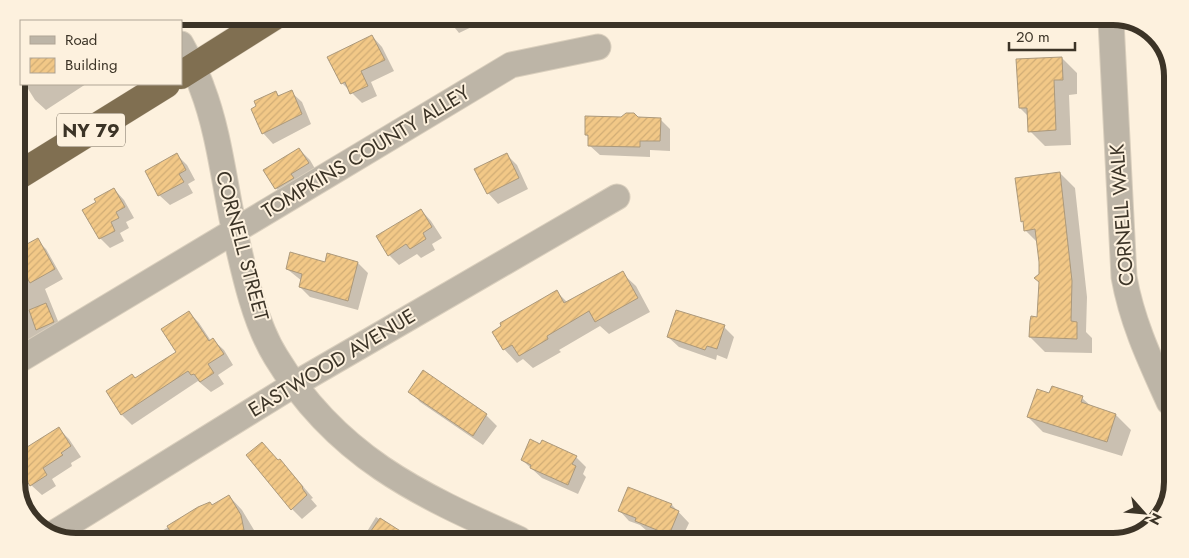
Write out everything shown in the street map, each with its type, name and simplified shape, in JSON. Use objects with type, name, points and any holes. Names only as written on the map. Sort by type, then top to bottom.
[{"type":"highway","points":[[187,71],[260,25]]},
{"type":"highway","name":"NY 79","points":[[25,171],[164,85]]},
{"type":"street","name":"CORNELL WALK","points":[[1111,25],[1124,277],[1130,309],[1142,345],[1164,391]]},
{"type":"street","name":"TOMPKINS COUNTY ALLEY","points":[[25,357],[511,65],[598,47]]},
{"type":"street","name":"CORNELL STREET","points":[[182,48],[187,71],[203,90],[235,231],[256,312],[275,356],[320,417],[357,452],[386,473],[426,497],[499,533]]},
{"type":"street","name":"EASTWOOD AVENUE","points":[[59,530],[295,384],[617,197]]},
{"type":"building","points":[[372,35],[385,60],[361,71],[368,86],[350,94],[345,82],[341,84],[327,57]]},
{"type":"building","points":[[1062,57],[1063,80],[1054,80],[1056,130],[1028,132],[1027,108],[1019,108],[1016,59]]},
{"type":"building","points":[[292,90],[302,114],[262,134],[251,109],[256,106],[254,101],[276,91],[278,96]]},
{"type":"building","points":[[626,113],[634,113],[638,117],[661,118],[660,141],[640,141],[640,147],[588,146],[588,135],[585,135],[585,116],[621,117]]},
{"type":"building","points":[[299,148],[309,163],[291,174],[294,178],[275,189],[263,170]]},
{"type":"building","points":[[177,153],[186,170],[179,174],[184,182],[158,196],[145,171]]},
{"type":"building","points":[[507,153],[519,178],[487,194],[474,169]]},
{"type":"building","points":[[1060,172],[1072,281],[1071,321],[1077,322],[1077,339],[1029,337],[1031,316],[1037,317],[1039,282],[1034,278],[1039,274],[1039,262],[1035,229],[1024,231],[1023,221],[1021,222],[1015,178]]},
{"type":"building","points":[[114,188],[125,207],[116,212],[119,218],[111,222],[115,231],[99,239],[82,210],[96,202],[94,199]]},
{"type":"building","points":[[421,209],[432,227],[423,233],[426,239],[410,249],[406,244],[388,256],[376,236]]},
{"type":"building","points":[[38,238],[55,269],[30,283],[25,274],[25,245]]},
{"type":"building","points":[[290,252],[325,262],[327,253],[358,262],[348,301],[299,287],[302,274],[286,269]]},
{"type":"building","points":[[623,271],[638,298],[595,322],[589,311],[547,336],[548,339],[519,356],[512,345],[503,350],[492,332],[501,326],[500,323],[557,290],[564,303]]},
{"type":"building","points":[[46,303],[54,322],[36,330],[29,310]]},
{"type":"building","points":[[676,310],[725,325],[717,349],[707,346],[705,350],[667,337]]},
{"type":"building","points":[[189,311],[209,341],[213,338],[224,354],[208,364],[214,373],[200,382],[194,374],[191,375],[188,371],[121,415],[106,391],[132,374],[135,378],[176,352],[161,329]]},
{"type":"building","points":[[423,370],[487,414],[473,436],[408,392]]},
{"type":"building","points":[[1052,386],[1083,396],[1081,402],[1116,414],[1107,442],[1027,417],[1037,389],[1049,393]]},
{"type":"building","points":[[59,427],[71,446],[61,453],[63,455],[43,468],[47,475],[30,486],[25,478],[25,448]]},
{"type":"building","points":[[530,439],[540,444],[542,440],[577,456],[572,464],[576,466],[568,485],[530,468],[531,465],[521,460]]},
{"type":"building","points":[[262,442],[278,460],[280,459],[303,487],[307,495],[291,510],[246,455]]},
{"type":"building","points":[[628,487],[672,504],[670,507],[679,511],[670,533],[664,533],[635,521],[636,518],[618,511]]},
{"type":"building","points":[[229,495],[241,515],[244,530],[239,533],[171,533],[167,526],[198,507],[210,502],[212,505]]},
{"type":"building","points":[[380,518],[404,533],[370,533]]}]
